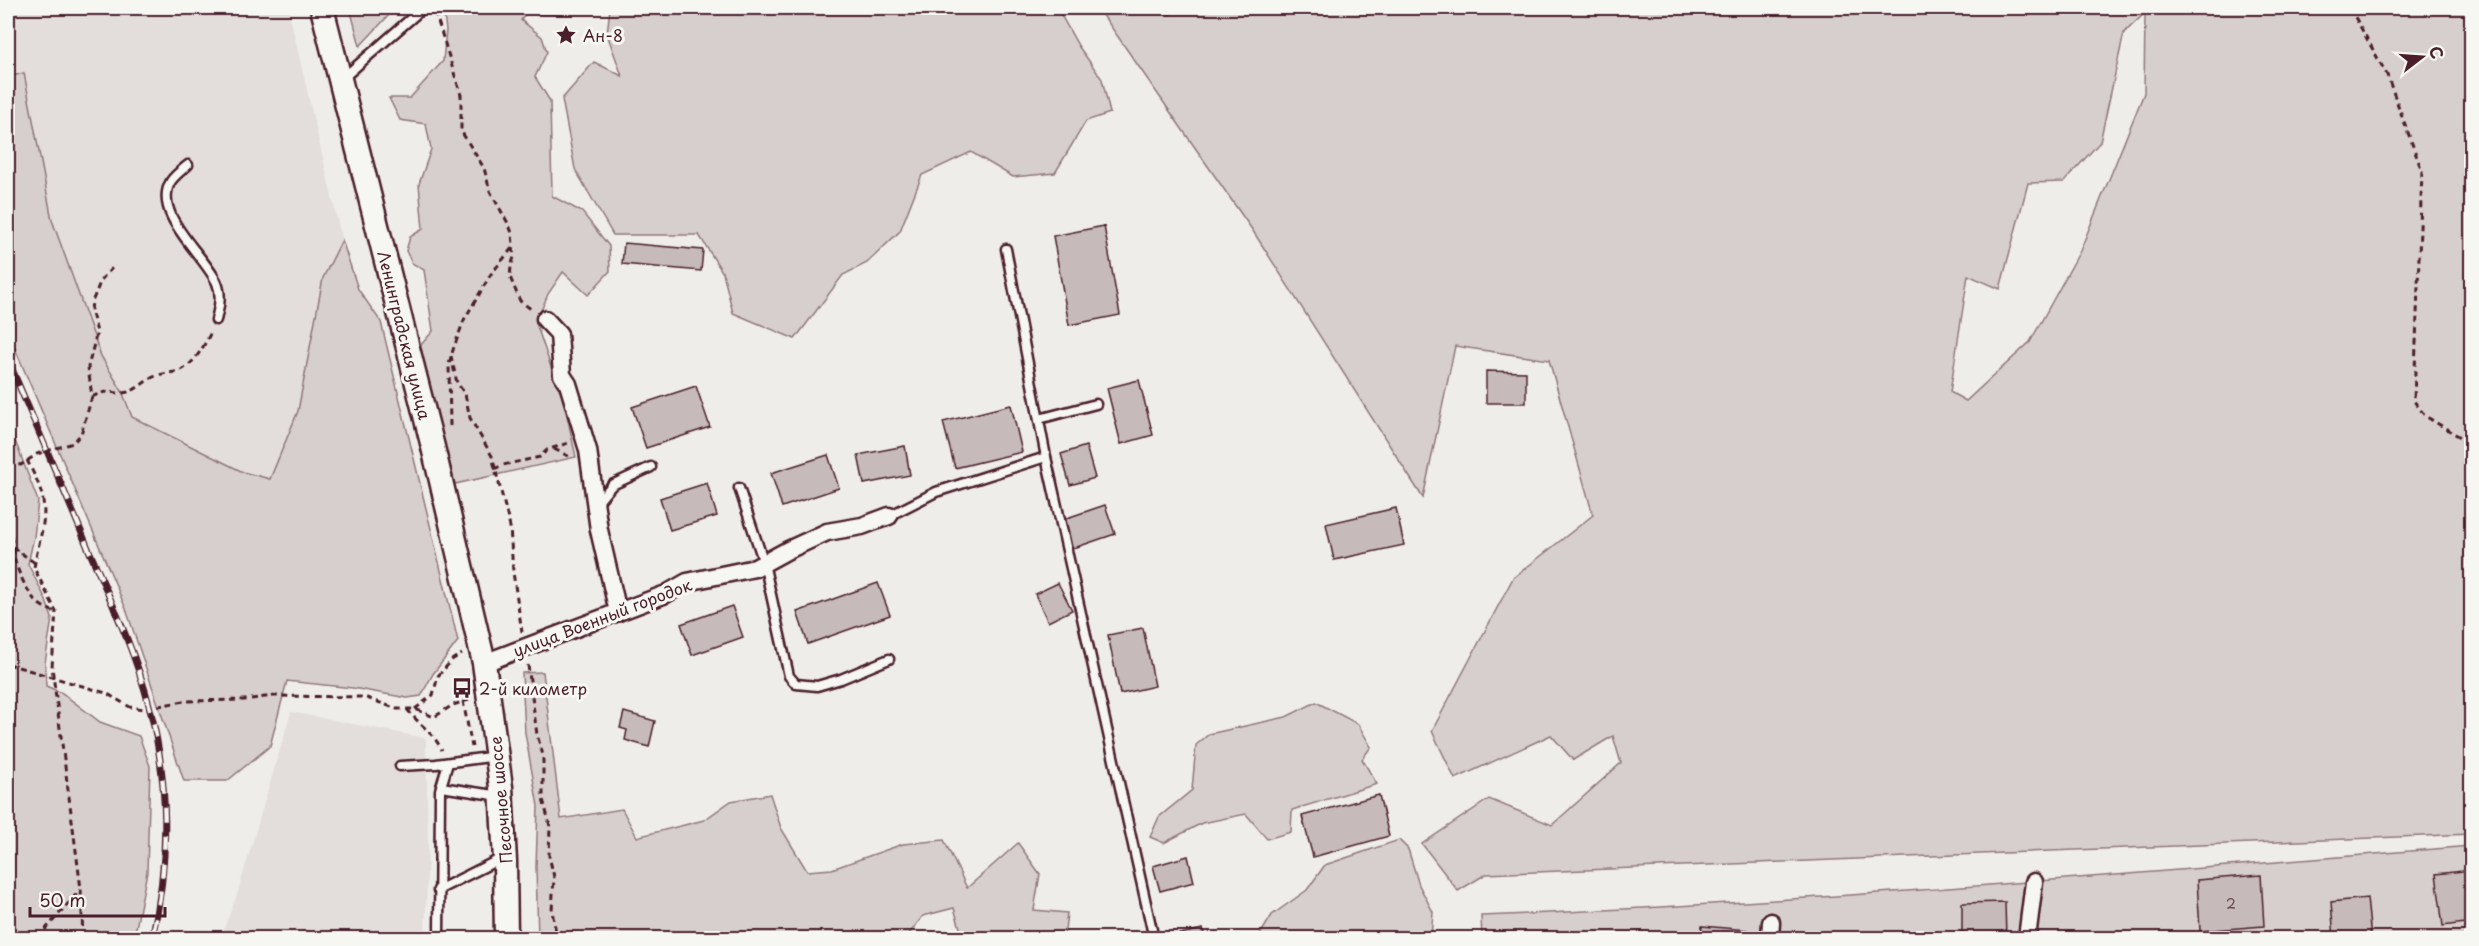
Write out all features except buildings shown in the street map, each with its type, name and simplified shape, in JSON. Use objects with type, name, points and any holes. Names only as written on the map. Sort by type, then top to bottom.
[{"type":"main road","name":"Ленинградская улица","points":[[322,8],[433,447],[484,663]]},
{"type":"main road","name":"Песочное шоссе","points":[[484,663],[501,796],[505,856],[506,939]]},
{"type":"street","points":[[545,319],[559,334],[562,375],[568,384],[585,437],[604,558],[618,612]]},
{"type":"street","name":"улица Военный городок","points":[[484,663],[666,594],[687,582],[719,574],[745,571],[827,532],[862,526],[889,516]]},
{"type":"street","points":[[2027,939],[2034,882]]},
{"type":"lane","points":[[340,80],[423,8]]},
{"type":"lane","points":[[188,165],[171,181],[166,198],[178,229],[217,284],[220,304],[216,320]]},
{"type":"lane","points":[[1006,249],[1046,457],[1152,930]]},
{"type":"lane","points":[[1039,419],[1096,404]]},
{"type":"lane","points":[[889,516],[936,492],[1046,457]]},
{"type":"lane","points":[[595,506],[612,485],[651,467]]},
{"type":"lane","points":[[739,488],[764,563],[789,676],[796,684],[817,686],[841,680],[889,659]]},
{"type":"lane","points":[[400,766],[448,763],[497,756]]},
{"type":"lane","points":[[439,939],[441,787],[448,763]]},
{"type":"lane","points":[[441,787],[501,796]]},
{"type":"lane","points":[[438,890],[505,856]]},
{"type":"path","points":[[434,8],[461,95],[461,131],[484,168],[490,191],[512,233],[514,257],[510,277],[520,301],[545,319]]},
{"type":"path","points":[[2350,8],[2387,75],[2422,171],[2414,401],[2425,416],[2472,444]]},
{"type":"path","points":[[450,428],[449,364],[453,350],[464,320],[491,274],[514,246]]},
{"type":"path","points":[[8,463],[21,465],[37,454],[73,443],[81,434],[92,397],[88,367],[97,332],[91,310],[92,302],[101,280],[113,267]]},
{"type":"path","points":[[92,397],[105,390],[126,393],[156,376],[178,371],[187,366],[203,346],[216,320]]},
{"type":"path","points":[[494,469],[540,457],[547,450],[585,437]]},
{"type":"path","points":[[27,460],[44,501],[34,568],[46,588],[57,615],[51,653],[81,889],[83,939]]},
{"type":"path","points":[[8,484],[8,527],[18,572],[23,576],[27,592],[39,604],[57,615]]},
{"type":"path","points":[[14,548],[34,563]]},
{"type":"path","points":[[415,709],[433,695],[438,676],[444,668],[453,658],[464,653]]},
{"type":"path","points":[[8,664],[106,693],[130,707],[144,709],[184,701],[244,700],[273,696],[364,698],[397,709],[415,709],[434,717],[453,705],[470,699]]},
{"type":"path","points":[[463,702],[473,760]]},
{"type":"path","points":[[406,709],[421,725],[432,732],[448,763]]},
{"type":"path","points":[[38,939],[81,889]]},
{"type":"shaded area","points":[[8,8],[288,8],[342,240],[323,278],[298,411],[270,479],[243,472],[132,417],[122,391],[101,356],[52,220],[24,73],[8,77]]},
{"type":"shaded area","points":[[350,8],[388,8],[389,15],[360,46]]},
{"type":"shaded area","points":[[443,8],[574,8],[557,14],[526,13],[521,20],[542,37],[547,52],[535,77],[550,101],[552,196],[582,212],[609,246],[610,271],[588,295],[563,272],[548,294],[536,323],[562,393],[576,457],[455,484],[419,347],[433,331],[424,270],[412,263],[406,251],[410,237],[423,229],[419,184],[431,149],[426,124],[400,120],[389,98],[410,98],[443,61],[446,30]]},
{"type":"shaded area","points":[[610,8],[1057,8],[1079,47],[1102,79],[1110,113],[1086,121],[1055,173],[1013,177],[971,152],[922,175],[900,231],[867,263],[843,275],[795,339],[733,313],[723,273],[699,235],[613,235],[575,169],[562,99],[594,62],[622,76],[607,34]]},
{"type":"shaded area","points":[[1098,8],[1149,8],[1170,15],[1177,8],[2471,8],[2471,834],[1486,874],[1458,891],[1422,844],[1489,799],[1552,825],[1621,763],[1613,736],[1573,760],[1551,735],[1455,779],[1432,731],[1513,578],[1593,515],[1549,360],[1455,346],[1423,498],[1253,231]],"holes":[[[2145,13],[2144,93],[2080,251],[2030,342],[1966,401],[1950,392],[1968,275],[2000,289],[2028,183],[2064,182],[2100,142],[2124,33]]]},
{"type":"shaded area","points":[[24,73],[52,220],[101,356],[122,391],[132,417],[243,472],[270,479],[298,411],[323,278],[342,240],[358,289],[381,322],[458,641],[433,674],[421,696],[407,698],[353,688],[287,681],[270,746],[227,781],[184,781],[126,609],[8,332],[8,77]]},
{"type":"shaded area","points":[[8,422],[38,501],[28,564],[52,618],[45,663],[46,686],[62,693],[100,722],[139,736],[150,766],[147,872],[134,938],[8,938]]},
{"type":"shaded area","points":[[543,672],[561,819],[622,809],[637,837],[704,820],[731,801],[770,794],[781,828],[807,871],[832,869],[903,844],[944,840],[967,888],[1018,843],[1040,874],[1034,910],[1067,913],[1064,938],[963,938],[954,908],[923,916],[906,938],[538,938],[536,867],[538,806],[525,733],[522,673]]},
{"type":"shaded area","points":[[1316,702],[1358,724],[1371,747],[1362,759],[1377,784],[1292,810],[1291,832],[1267,839],[1246,814],[1202,823],[1164,843],[1150,837],[1159,817],[1192,790],[1196,745],[1209,734],[1286,717]]},
{"type":"shaded area","points":[[291,712],[426,738],[428,847],[425,938],[220,938],[236,898]]},
{"type":"shaded area","points":[[1399,840],[1408,849],[1419,885],[1433,912],[1431,938],[1258,938],[1272,915],[1307,890],[1325,865]]},
{"type":"shaded area","points":[[2471,846],[2471,938],[1482,938],[1481,916],[1853,895]]},
{"type":"railway","points":[[8,360],[122,625],[149,705],[160,763],[165,822],[162,880],[152,938]]},
{"type":"place","name":"Ан-8","points":[[566,35]]},
{"type":"place","name":"2-й километр","points":[[462,688]]}]
